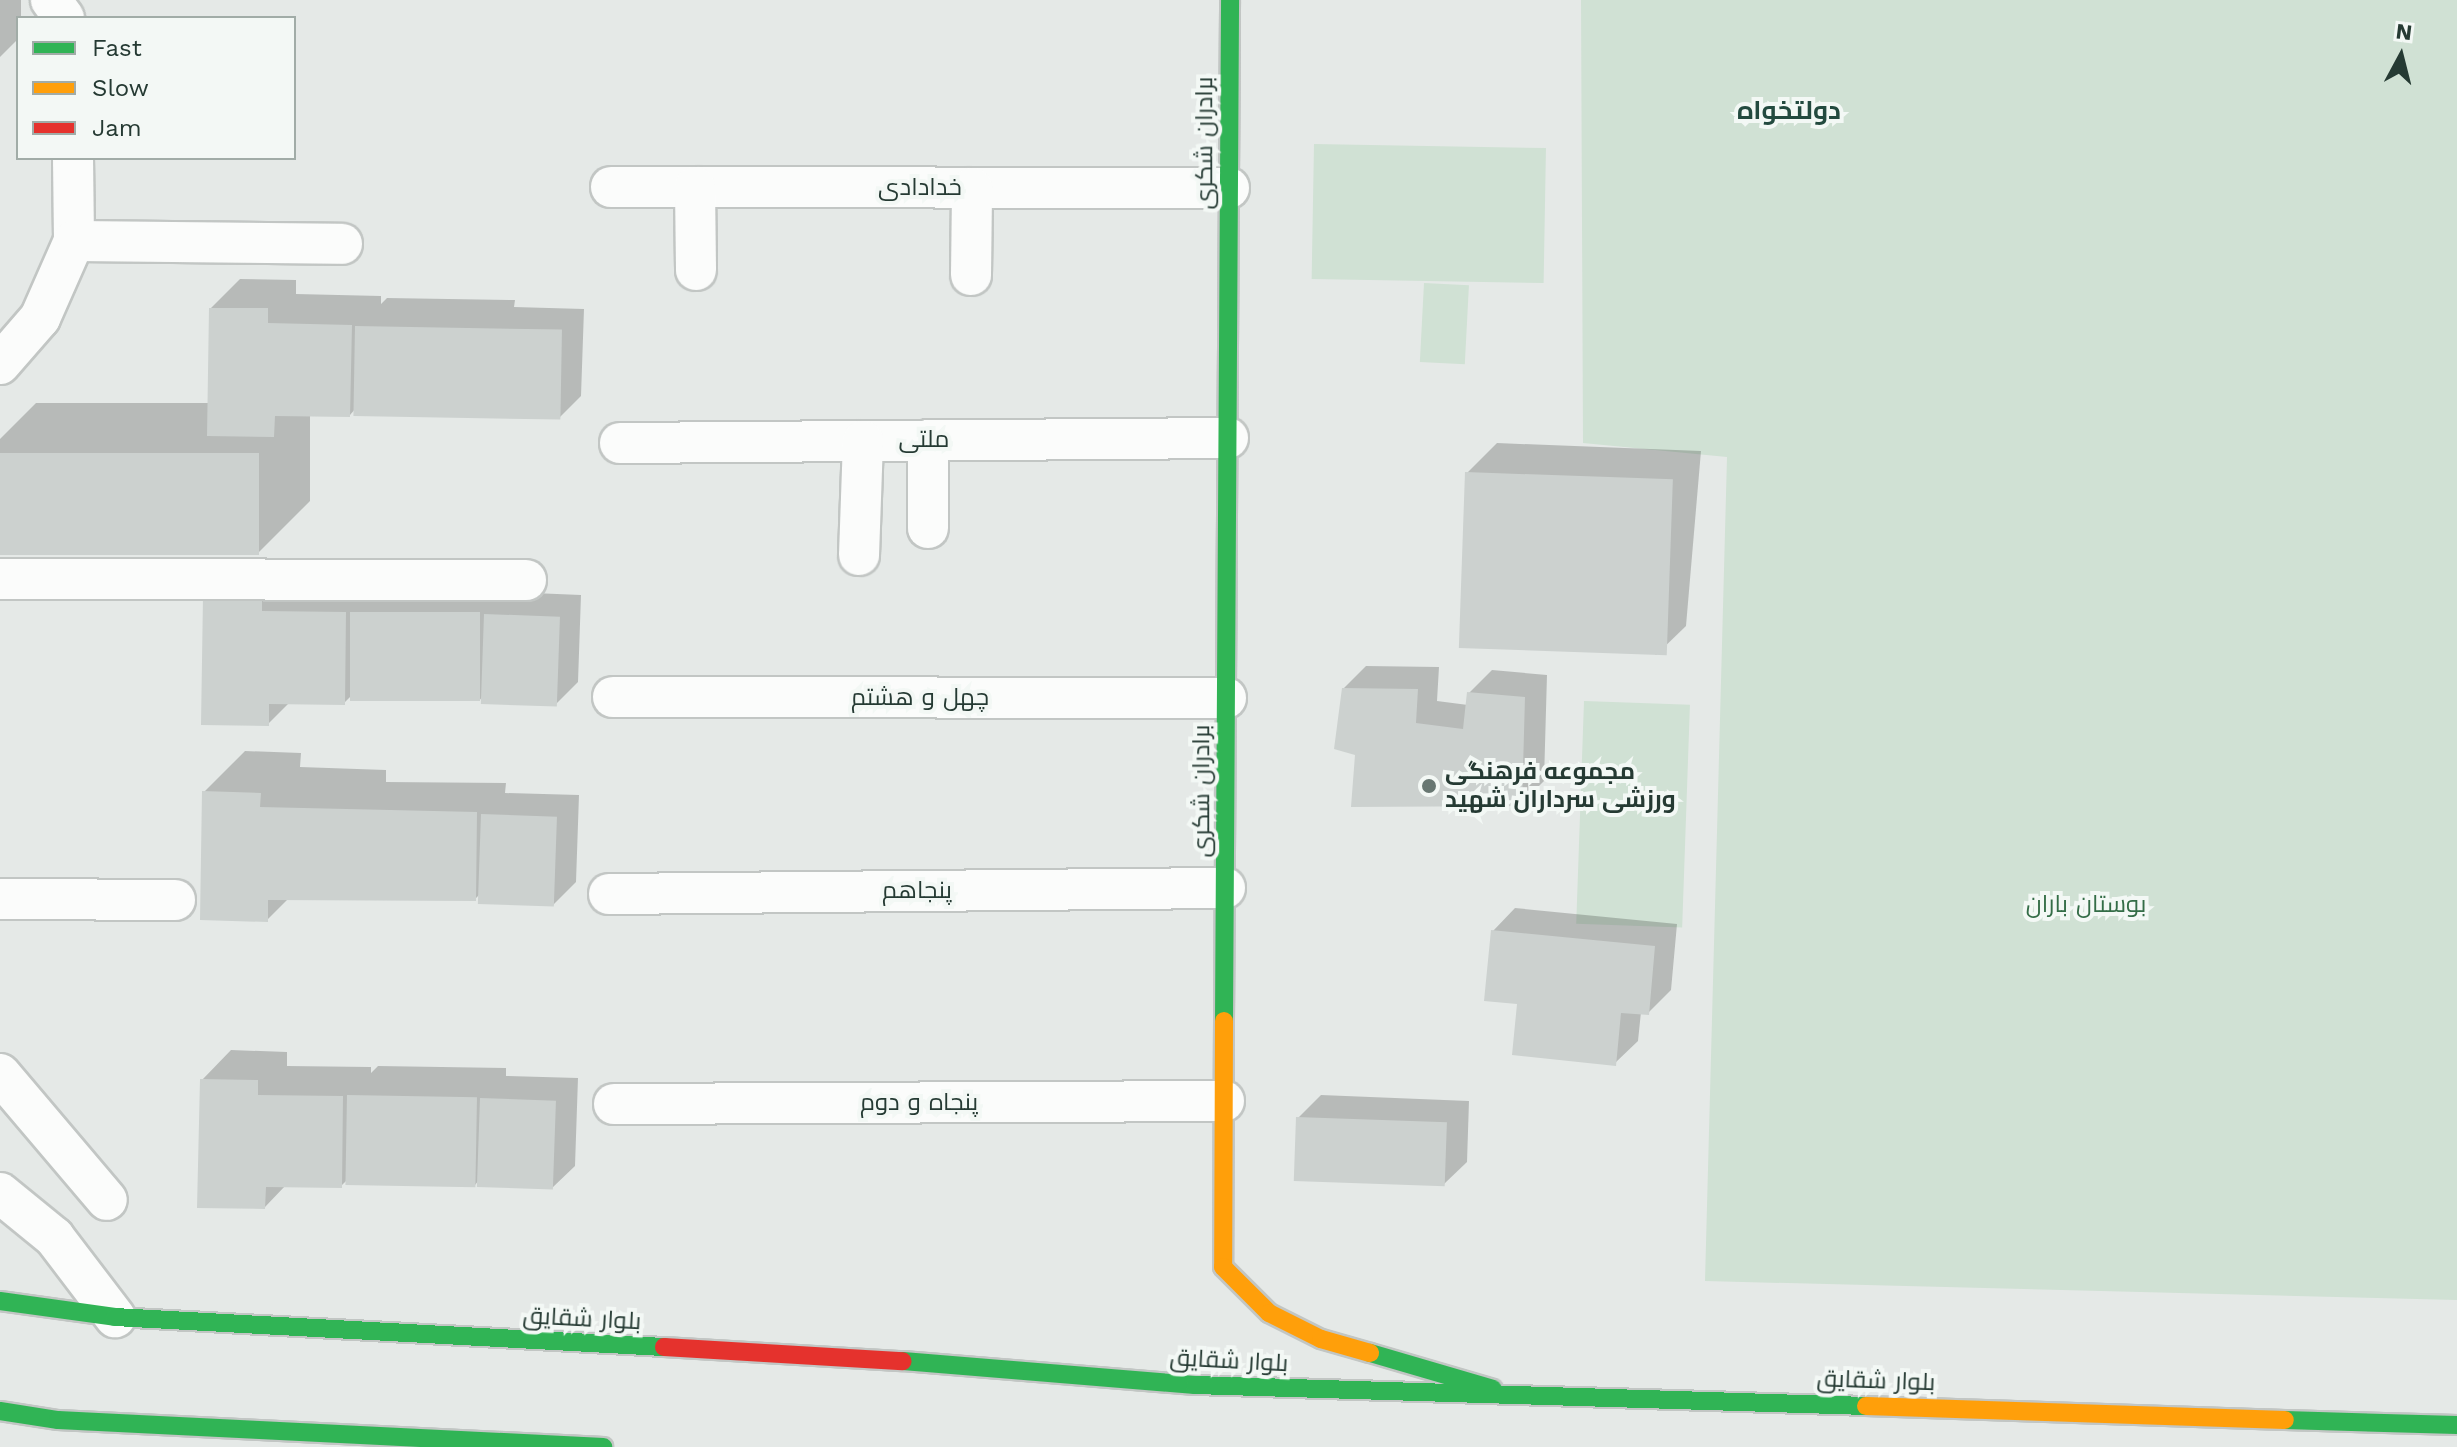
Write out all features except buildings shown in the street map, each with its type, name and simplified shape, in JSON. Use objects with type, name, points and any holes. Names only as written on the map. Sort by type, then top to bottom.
[{"type":"main road","name":"برادران شکری","points":[[1230,0],[1223,1267],[1269,1313],[1321,1339],[1505,1393]]},
{"type":"main road","name":"بلوار شقایق","points":[[0,1301],[115,1317],[1018,1367],[1195,1385],[2457,1425]]},
{"type":"main road","points":[[0,1411],[58,1420],[603,1447]]},
{"type":"street","points":[[0,364],[40,318],[74,241],[73,160]]},
{"type":"street","name":"خدادادی","points":[[611,187],[1229,188]]},
{"type":"street","points":[[695,187],[696,270]]},
{"type":"street","points":[[971,275],[972,188]]},
{"type":"street","points":[[74,241],[342,244]]},
{"type":"street","name":"ملتی","points":[[620,443],[1228,438]]},
{"type":"street","points":[[928,440],[928,528]]},
{"type":"street","points":[[859,555],[863,441]]},
{"type":"street","points":[[0,579],[526,580]]},
{"type":"street","name":"چهل و هشتم","points":[[613,697],[1226,698]]},
{"type":"street","name":"پنجاهم","points":[[609,894],[1225,888]]},
{"type":"street","points":[[0,899],[175,900]]},
{"type":"street","points":[[0,1074],[107,1200]]},
{"type":"street","name":"پنجاه و دوم","points":[[614,1104],[1224,1101]]},
{"type":"street","points":[[0,1193],[54,1237],[115,1317]]},
{"type":"green space","name":"بوستان باران","points":[[1581,0],[2457,0],[2457,1300],[1705,1281],[1727,457],[1583,443]]},
{"type":"green space","points":[[1314,144],[1546,148],[1544,283],[1312,279]]},
{"type":"green space","points":[[1424,283],[1469,285],[1465,364],[1420,362]]},
{"type":"green space","points":[[1584,701],[1690,705],[1682,928],[1576,924]]},
{"type":"traffic: fast","points":[[1224,1021],[1230,0]]},
{"type":"traffic: fast","points":[[0,1301],[115,1317],[664,1347]]},
{"type":"traffic: fast","points":[[1370,1353],[1493,1389]]},
{"type":"traffic: fast","points":[[903,1361],[1195,1385],[1866,1406]]},
{"type":"traffic: fast","points":[[0,1411],[58,1420],[603,1447]]},
{"type":"traffic: fast","points":[[2285,1420],[2457,1425]]},
{"type":"traffic: slow","points":[[1224,1021],[1223,1267],[1269,1313],[1321,1339],[1370,1353]]},
{"type":"traffic: slow","points":[[1866,1406],[2285,1420]]},
{"type":"traffic: jam","points":[[664,1347],[903,1361]]},
{"type":"place","name":"مجموعه فرهنگی ورزشی سرداران شهید","points":[[1429,786]]},
{"type":"district","name":"دولتخواه","points":[[1789,111]]}]
